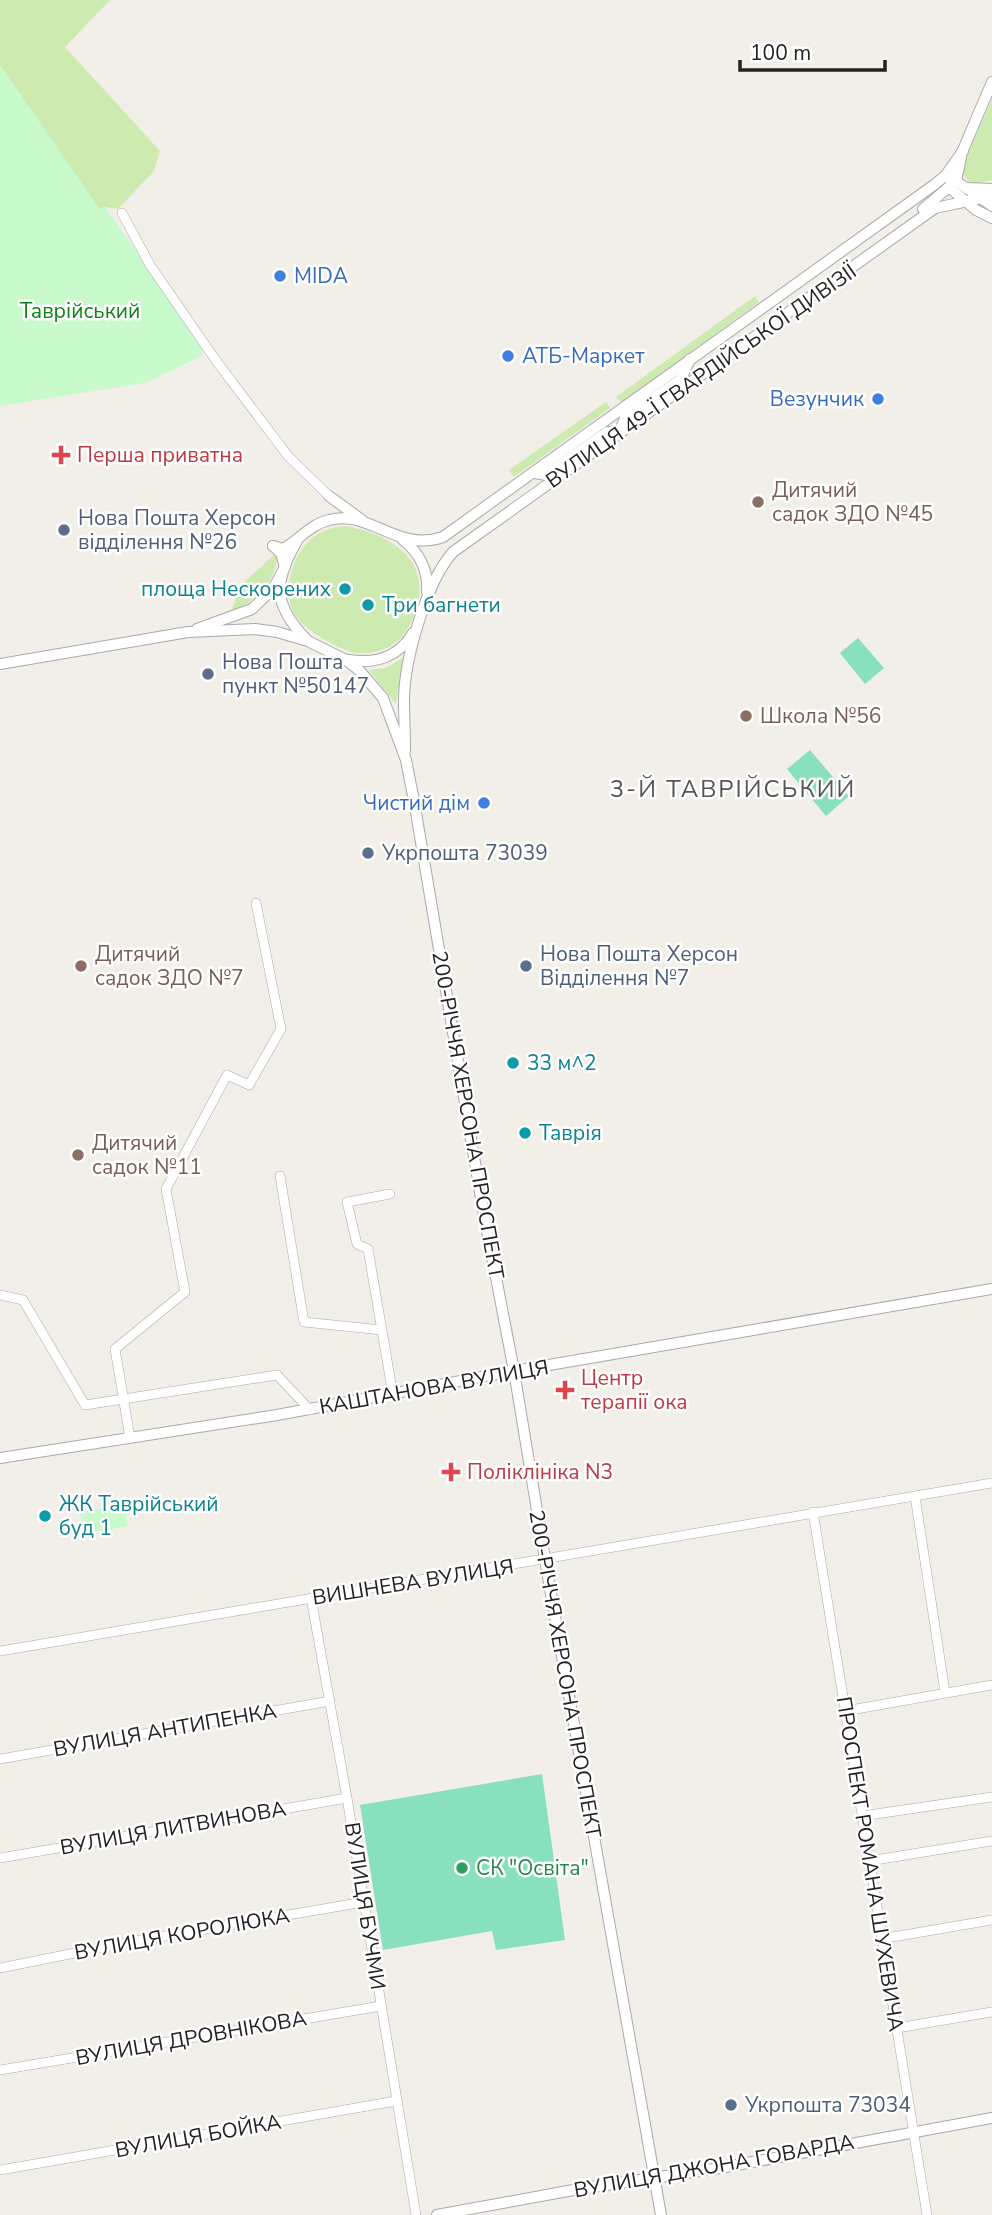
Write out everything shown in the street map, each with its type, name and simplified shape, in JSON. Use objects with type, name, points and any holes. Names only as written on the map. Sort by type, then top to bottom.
[{"type":"street","points":[[934,185],[946,175],[963,151],[992,82]]},
{"type":"street","points":[[864,260],[874,245],[957,189],[963,151]]},
{"type":"street","points":[[934,185],[957,189],[992,189]]},
{"type":"street","name":"ВУЛИЦЯ 49-Ї ГВАРДІЙСЬКОЇ ДИВІЗІЇ","points":[[401,538],[424,542],[443,537],[934,185]]},
{"type":"street","points":[[957,189],[992,206]]},
{"type":"street","name":"ВУЛИЦЯ 49-Ї ГВАРДІЙСЬКОЇ ДИВІЗІЇ","points":[[427,601],[436,576],[453,552],[935,208],[951,205],[957,189]]},
{"type":"street","points":[[951,205],[983,202]]},
{"type":"street","points":[[983,202],[992,218]]},
{"type":"street","points":[[122,213],[150,265],[217,362],[288,456],[329,496],[366,524]]},
{"type":"street","points":[[534,473],[546,475],[607,432],[620,433],[625,418],[681,379],[691,358]]},
{"type":"street","points":[[327,520],[335,508],[329,496]]},
{"type":"street","points":[[308,641],[290,622],[282,605],[280,589],[285,567],[281,553],[272,546],[284,548],[297,541],[311,528],[327,520],[342,518],[401,538],[413,548],[423,564],[428,582],[427,601],[407,668],[404,699],[406,761]]},
{"type":"street","points":[[188,632],[252,609],[273,589],[297,541]]},
{"type":"street","points":[[346,660],[380,660],[396,652],[409,640],[420,623]]},
{"type":"street","points":[[0,664],[188,632],[255,629],[278,632],[308,641],[346,660],[359,670],[383,698],[406,761]]},
{"type":"street","name":"200-РІЧЧЯ ХЕРСОНА ПРОСПЕКТ","points":[[406,761],[661,2215]]},
{"type":"street","points":[[130,1438],[115,1349],[185,1292],[166,1189],[226,1075],[249,1086],[281,1028],[256,902]]},
{"type":"street","points":[[279,1176],[304,1322],[382,1330]]},
{"type":"street","points":[[390,1194],[347,1202],[357,1244],[368,1249],[393,1395]]},
{"type":"street","name":"КАШТАНОВА ВУЛИЦЯ","points":[[0,1458],[310,1410],[514,1371],[992,1289]]},
{"type":"street","points":[[0,1296],[23,1300],[85,1405],[277,1375],[310,1410]]},
{"type":"street","name":"ВИШНЕВА ВУЛИЦЯ","points":[[0,1651],[992,1483]]},
{"type":"street","points":[[915,1496],[945,1692]]},
{"type":"street","name":"ПРОСПЕКТ РОМАНА ШУХЕВИЧА","points":[[813,1513],[927,2215]]},
{"type":"street","name":"ВУЛИЦЯ БУЧМИ","points":[[311,1598],[416,2215]]},
{"type":"street","points":[[845,1711],[992,1685]]},
{"type":"street","name":"ВУЛИЦЯ АНТИПЕНКА","points":[[0,1759],[330,1701]]},
{"type":"street","points":[[862,1816],[992,1797]]},
{"type":"street","name":"ВУЛИЦЯ ЛИТВИНОВА","points":[[0,1857],[347,1798]]},
{"type":"street","points":[[869,1861],[992,1841]]},
{"type":"street","name":"ВУЛИЦЯ КОРОЛЮКА","points":[[0,1968],[124,1943],[364,1902]]},
{"type":"street","points":[[881,1940],[992,1920]]},
{"type":"street","name":"ВУЛИЦЯ ДРОВНІКОВА","points":[[0,2070],[382,2006]]},
{"type":"street","points":[[897,2028],[992,2012]]},
{"type":"street","name":"ВУЛИЦЯ БОЙКА","points":[[0,2171],[396,2101]]},
{"type":"street","name":"ВУЛИЦЯ ДЖОНА ГОВАРДА","points":[[437,2215],[579,2189],[720,2168],[992,2118]]},
{"type":"green space","points":[[0,0],[110,0],[65,47],[160,151],[154,171],[118,209],[99,209],[0,65]]},
{"type":"green space","name":"Таврійський","points":[[0,65],[99,208],[105,207],[203,347],[202,356],[145,383],[0,406]]},
{"type":"green space","points":[[992,99],[992,180],[972,185],[963,175],[963,165]]},
{"type":"green space","points":[[755,296],[759,302],[621,403],[616,397]]},
{"type":"green space","points":[[606,402],[610,408],[514,477],[509,470]]},
{"type":"green space","points":[[345,526],[377,535],[391,543],[413,563],[418,576],[420,592],[410,625],[397,642],[379,651],[356,653],[331,643],[305,626],[290,604],[289,582],[301,551],[322,532]]},
{"type":"green space","points":[[275,554],[277,556],[273,574],[263,590],[248,603],[231,610],[244,582]]},
{"type":"green space","points":[[858,638],[884,668],[865,684],[840,653]]},
{"type":"green space","points":[[403,658],[396,704],[369,670],[385,668]]},
{"type":"green space","points":[[810,750],[849,796],[826,816],[787,769]]},
{"type":"green space","points":[[124,1505],[128,1526],[84,1534],[80,1512]]},
{"type":"green space","name":"СК \"Освіта\"","points":[[542,1774],[565,1940],[496,1950],[492,1931],[383,1950],[360,1805]]},
{"type":"place","name":"MIDA","points":[[280,276]]},
{"type":"place","name":"АТБ-Маркет","points":[[508,356]]},
{"type":"place","name":"Везунчик","points":[[878,399]]},
{"type":"place","name":"Перша приватна","points":[[61,455]]},
{"type":"place","name":"Дитячий садок ЗДО №45","points":[[758,502]]},
{"type":"place","name":"Нова Пошта Херсон відділення №26","points":[[64,530]]},
{"type":"place","name":"площа Нескорених","points":[[345,589]]},
{"type":"place","name":"Три багнети","points":[[368,605]]},
{"type":"place","name":"Нова Пошта пункт №50147","points":[[208,674]]},
{"type":"place","name":"Школа №56","points":[[746,716]]},
{"type":"place","name":"Чистий дім","points":[[484,803]]},
{"type":"place","name":"Укрпошта 73039","points":[[368,853]]},
{"type":"place","name":"Дитячий садок ЗДО №7","points":[[81,966]]},
{"type":"place","name":"Нова Пошта Херсон Відділення №7","points":[[526,966]]},
{"type":"place","name":"33 м^2","points":[[513,1063]]},
{"type":"place","name":"Таврія","points":[[525,1133]]},
{"type":"place","name":"Дитячий садок №11","points":[[78,1155]]},
{"type":"place","name":"Центр терапії ока","points":[[565,1390]]},
{"type":"place","name":"Поліклініка N3","points":[[451,1472]]},
{"type":"place","name":"ЖК Таврійський буд 1","points":[[45,1516]]},
{"type":"place","name":"СК \"Освіта\"","points":[[462,1868]]},
{"type":"place","name":"Укрпошта 73034","points":[[731,2105]]},
{"type":"district","name":"3-Й ТАВРІЙСЬКИЙ","points":[[733,789]]}]
